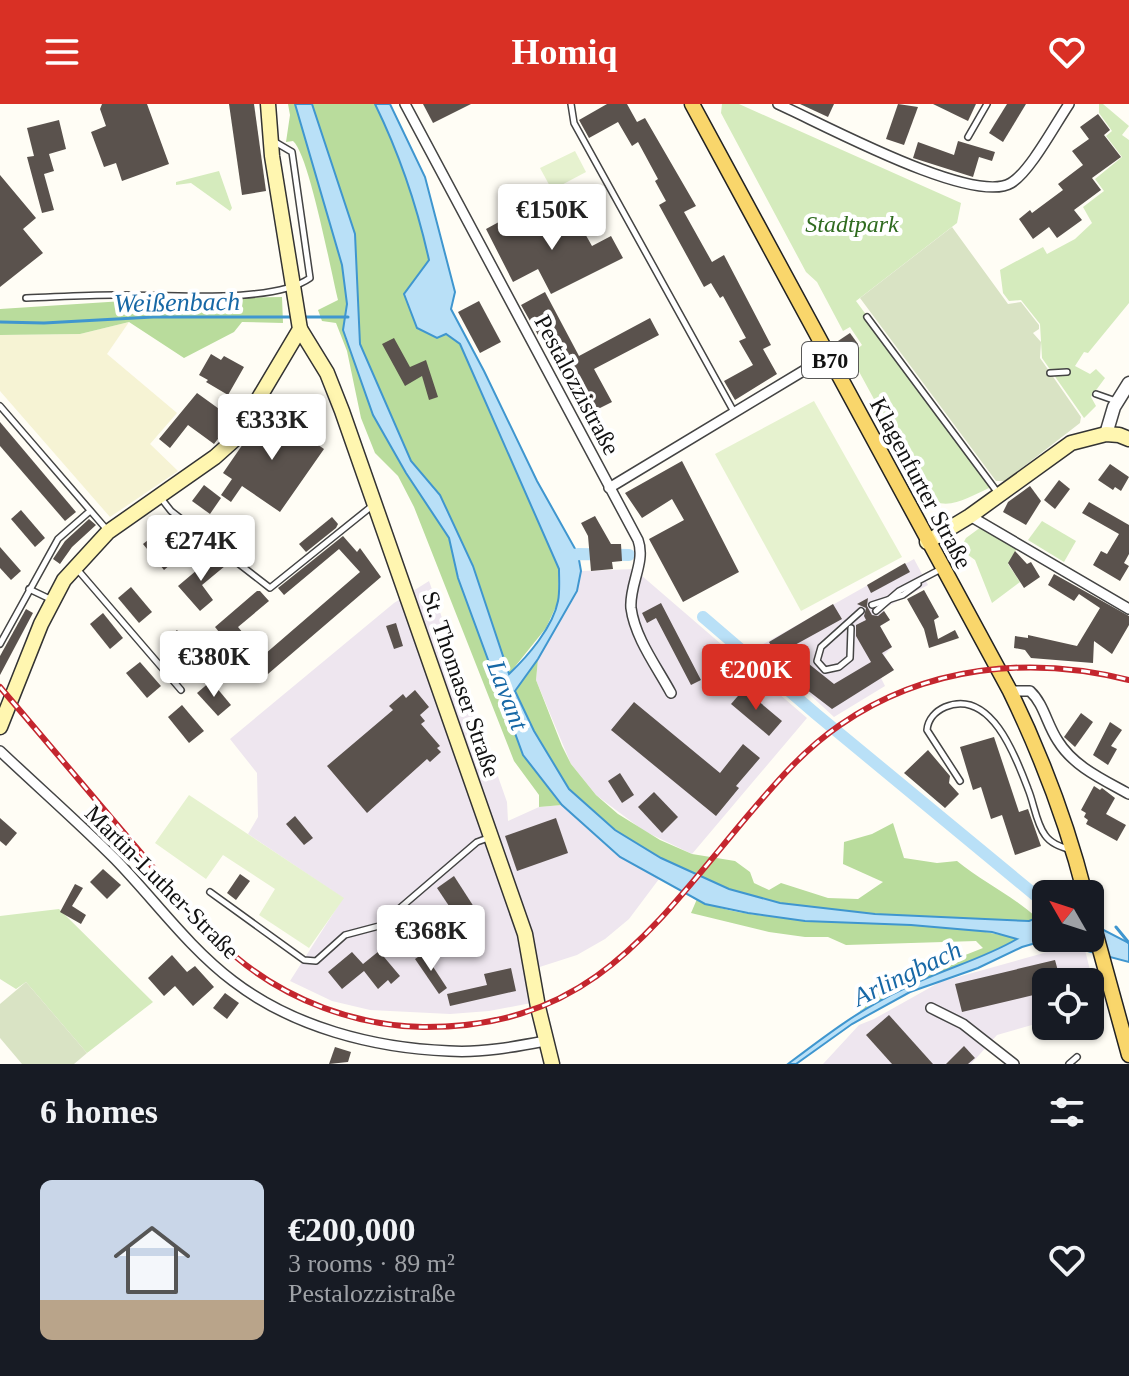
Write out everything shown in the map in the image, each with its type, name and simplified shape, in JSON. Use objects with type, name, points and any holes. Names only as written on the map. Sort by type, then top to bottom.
[{"type":"main road","points":[[0,727],[52,601],[75,566],[108,532],[215,457],[234,440],[300,329],[268,104]]},
{"type":"main road","name":"Klagenfurter Straße","points":[[692,104],[927,542],[936,572],[1010,691],[1038,749],[1081,880]]},
{"type":"main road","name":"St. Thomaser Straße","points":[[300,329],[327,373],[525,934],[552,1064]]},
{"type":"main road","points":[[927,542],[970,516],[1071,443],[1106,434],[1129,439]]},
{"type":"main road","points":[[1100,952],[1129,1055]]},
{"type":"street","name":"Pestalozzistraße","points":[[405,104],[641,548],[631,606],[636,627],[671,693]]},
{"type":"street","points":[[778,104],[900,160],[984,188],[1003,186],[1019,177],[1069,104]]},
{"type":"street","points":[[609,488],[828,356]]},
{"type":"street","points":[[1106,434],[1117,402],[1129,383]]},
{"type":"street","points":[[970,516],[1129,609]]},
{"type":"street","points":[[1010,691],[1030,691],[1068,755],[1085,769],[1129,794]]},
{"type":"street","name":"Martin-Luther-Straße","points":[[0,751],[114,858],[192,945],[231,980],[268,1006],[326,1030],[388,1045],[450,1051],[545,1041]]},
{"type":"street","points":[[931,1008],[963,1024],[1014,1064]]},
{"type":"lane","points":[[571,104],[574,123],[735,413]]},
{"type":"lane","points":[[968,137],[987,104]]},
{"type":"lane","points":[[26,298],[112,294],[202,296],[293,288]]},
{"type":"lane","points":[[867,317],[999,495]]},
{"type":"lane","points":[[1050,373],[1067,372]]},
{"type":"lane","points":[[1096,394],[1117,402]]},
{"type":"lane","points":[[0,406],[108,532]]},
{"type":"lane","points":[[159,496],[171,511],[270,588],[375,504]]},
{"type":"lane","points":[[0,644],[58,539],[90,511]]},
{"type":"lane","points":[[75,566],[181,690]]},
{"type":"lane","points":[[874,608],[936,572]]},
{"type":"lane","points":[[29,589],[52,601]]},
{"type":"lane","points":[[851,628],[850,658],[839,667],[825,670],[817,661],[821,647],[861,611]]},
{"type":"lane","points":[[960,781],[927,730],[933,715],[954,704],[975,707],[992,718],[1028,788],[1043,834],[1055,844],[1074,851]]},
{"type":"lane","points":[[1028,788],[1050,781]]},
{"type":"lane","points":[[210,892],[304,960],[316,961],[345,935],[379,926],[477,842],[491,837]]},
{"type":"lane","points":[[1069,1064],[1077,1057]]},
{"type":"shaded area","points":[[129,322],[107,354],[177,413],[150,444],[178,471],[110,517],[0,391],[0,335],[80,334]]},
{"type":"shaded area","points":[[914,559],[928,585],[883,609],[890,620],[880,626],[892,647],[884,655],[894,670],[881,678],[885,686],[834,717],[758,647]]},
{"type":"shaded area","points":[[634,569],[807,718],[692,854],[644,831],[596,795],[571,764],[536,680],[538,659],[577,591],[581,571]]},
{"type":"shaded area","points":[[429,581],[507,802],[508,821],[539,807],[562,805],[620,857],[659,879],[629,919],[605,939],[577,955],[524,972],[531,1003],[489,1011],[450,1014],[370,1010],[332,1001],[290,981],[343,898],[248,834],[258,817],[257,773],[230,739],[394,603]]},
{"type":"shaded area","points":[[1047,952],[1086,952],[1090,968],[1032,968],[1032,1025],[997,1035],[971,1064],[823,1064],[859,1025],[940,982]]},
{"type":"green space","points":[[288,104],[295,104],[342,265],[347,304],[343,330],[406,473],[449,538],[458,578],[523,755],[562,805],[539,807],[539,795],[514,761],[414,507],[398,476],[375,453],[361,418],[347,351],[336,323],[322,321],[318,310],[338,300],[306,167],[293,141],[286,142],[290,115]]},
{"type":"green space","points":[[312,104],[375,104],[407,181],[429,261],[404,294],[411,309],[460,343],[559,569],[558,602],[546,628],[509,674],[473,566],[440,495],[411,461],[360,344],[355,234]]},
{"type":"green space","name":"Stadtpark","points":[[722,104],[739,104],[961,203],[957,223],[856,301],[992,485],[989,488],[949,504],[933,501],[926,495],[850,355],[862,345],[850,327],[843,331],[817,282],[806,272],[721,113]]},
{"type":"green space","points":[[1099,104],[1129,126],[1122,135],[1129,140],[1129,303],[1075,366],[1090,374],[1096,369],[1105,378],[1091,397],[1096,406],[1084,418],[1042,358],[1040,324],[1021,300],[1009,301],[1003,293],[1000,270],[1043,247],[1047,254],[1075,239],[1092,223],[1083,207],[1104,191],[1095,179],[1122,157],[1106,136],[1112,131],[1099,113]]},
{"type":"green space","points":[[575,151],[586,172],[552,190],[540,168]]},
{"type":"green space","points":[[219,171],[232,208],[230,211],[191,183],[176,185],[176,182]]},
{"type":"green space","points":[[952,227],[1008,304],[1021,302],[1039,325],[1033,333],[1041,342],[1040,358],[1081,417],[1080,423],[1005,481],[996,481],[860,298]]},
{"type":"green space","points":[[282,297],[283,323],[242,322],[234,332],[184,358],[129,322],[80,334],[0,335],[0,309],[139,300]]},
{"type":"green space","points":[[814,401],[902,557],[801,611],[715,454]]},
{"type":"green space","points":[[1042,521],[1076,541],[1064,562],[1028,540]]},
{"type":"green space","points":[[981,527],[1017,548],[1008,564],[1020,582],[992,603],[975,560],[960,549],[966,538]]},
{"type":"green space","points":[[538,659],[536,680],[562,746],[571,764],[596,795],[618,814],[660,840],[692,854],[735,861],[750,872],[754,883],[769,890],[781,883],[828,898],[858,899],[883,882],[843,864],[844,842],[872,834],[893,823],[904,858],[937,863],[957,861],[1018,903],[1032,914],[1032,920],[875,914],[780,903],[729,889],[661,858],[615,830],[569,789],[534,731],[515,691]]},
{"type":"green space","points":[[189,795],[344,898],[309,948],[259,915],[275,889],[223,855],[206,879],[155,843]]},
{"type":"green space","points":[[697,899],[755,915],[928,925],[1018,939],[860,1011],[864,995],[983,948],[976,941],[846,945],[828,937],[769,932],[691,913]]},
{"type":"green space","points":[[59,909],[153,1002],[87,1053],[26,982],[16,989],[0,979],[0,916]]},
{"type":"green space","points":[[26,982],[87,1053],[74,1064],[22,1064],[0,1038],[0,1004]]},
{"type":"water","name":"Lavant","points":[[295,104],[312,104],[355,234],[360,344],[411,461],[440,495],[473,566],[509,674],[532,650],[551,621],[559,597],[559,569],[460,344],[446,334],[437,338],[417,328],[404,294],[429,260],[407,181],[375,104],[390,104],[425,177],[455,292],[451,309],[537,481],[578,554],[581,571],[577,591],[538,659],[515,691],[534,731],[569,789],[615,830],[661,858],[729,889],[780,903],[875,914],[1032,920],[1032,944],[978,968],[910,992],[852,1024],[796,1064],[788,1064],[872,1005],[1017,939],[992,932],[911,925],[805,921],[705,904],[620,857],[562,805],[523,755],[458,578],[449,538],[406,473],[373,415],[343,330],[347,304],[342,265]]},
{"type":"water","points":[[1104,930],[1129,943],[1129,962],[1091,952],[1104,952]]},
{"type":"building","points":[[102,104],[147,104],[169,164],[122,181],[116,163],[104,167],[91,132],[106,126],[100,109]]},
{"type":"building","points":[[229,104],[254,104],[266,191],[242,195]]},
{"type":"building","points":[[423,104],[471,104],[433,123]]},
{"type":"building","points":[[607,104],[627,104],[637,122],[645,118],[696,206],[684,212],[712,262],[724,255],[771,345],[763,349],[777,374],[735,400],[724,381],[753,365],[739,341],[746,338],[723,296],[720,298],[711,283],[704,287],[659,205],[666,201],[638,142],[632,146],[618,122],[589,138],[579,120]]},
{"type":"building","points":[[800,104],[834,104],[828,117]]},
{"type":"building","points":[[898,104],[918,107],[904,145],[886,139]]},
{"type":"building","points":[[933,104],[976,104],[968,121]]},
{"type":"building","points":[[1007,104],[1026,104],[1003,142],[989,133]]},
{"type":"building","points":[[1098,114],[1110,130],[1104,135],[1121,157],[1092,178],[1101,190],[1074,210],[1082,220],[1057,238],[1049,227],[1033,239],[1019,219],[1063,190],[1058,184],[1083,165],[1072,151],[1089,139],[1080,127]]},
{"type":"building","points":[[59,120],[66,149],[49,154],[54,171],[44,174],[54,210],[42,213],[27,157],[34,156],[27,128]]},
{"type":"building","points":[[958,141],[995,152],[992,161],[979,157],[973,177],[913,158],[918,142],[954,155]]},
{"type":"building","points":[[0,175],[36,218],[23,229],[43,253],[0,287]]},
{"type":"building","points":[[575,216],[592,246],[611,236],[623,258],[551,294],[538,269],[513,282],[486,229],[508,217],[514,229],[530,221],[537,236]]},
{"type":"building","points":[[545,292],[579,356],[650,318],[659,335],[594,369],[612,402],[584,416],[521,305]]},
{"type":"building","points":[[479,301],[501,342],[480,353],[458,312]]},
{"type":"building","points":[[850,333],[858,344],[843,355],[835,343]]},
{"type":"building","points":[[394,338],[410,367],[426,360],[438,397],[429,400],[422,376],[405,386],[382,344]]},
{"type":"building","points":[[211,354],[221,360],[224,356],[244,367],[228,395],[199,375]]},
{"type":"building","points":[[197,393],[233,419],[214,444],[188,425],[170,448],[159,439]]},
{"type":"building","points":[[267,409],[324,449],[280,512],[242,486],[231,502],[221,495],[232,479],[223,473]]},
{"type":"building","points":[[0,422],[76,512],[65,521],[0,446]]},
{"type":"building","points":[[682,461],[739,572],[683,602],[649,539],[684,520],[672,499],[642,518],[625,493]]},
{"type":"building","points":[[1110,464],[1129,477],[1121,491],[1115,487],[1113,490],[1098,480]]},
{"type":"building","points":[[1059,480],[1070,489],[1055,509],[1044,500]]},
{"type":"building","points":[[204,485],[221,498],[210,514],[192,501]]},
{"type":"building","points":[[1030,486],[1041,501],[1026,525],[1003,512],[1008,502]]},
{"type":"building","points":[[1089,502],[1129,525],[1129,554],[1124,563],[1129,566],[1120,581],[1093,565],[1101,551],[1107,554],[1119,534],[1082,513]]},
{"type":"building","points":[[21,510],[45,538],[35,547],[11,519]]},
{"type":"building","points":[[595,516],[611,544],[621,544],[622,561],[612,562],[613,569],[591,571],[588,536],[581,523]]},
{"type":"building","points":[[332,517],[338,524],[336,528],[306,552],[299,544]]},
{"type":"building","points":[[89,519],[96,525],[72,547],[60,564],[53,559],[65,541]]},
{"type":"building","points":[[173,520],[183,531],[165,545],[177,559],[164,570],[143,544]]},
{"type":"building","points":[[343,536],[357,552],[360,548],[381,577],[261,680],[250,667],[360,572],[339,549],[284,595],[278,588]]},
{"type":"building","points":[[0,547],[21,571],[11,580],[0,568]]},
{"type":"building","points":[[1015,551],[1027,564],[1031,562],[1040,577],[1024,588],[1008,563]]},
{"type":"building","points":[[216,554],[225,566],[202,585],[213,600],[200,611],[178,586]]},
{"type":"building","points":[[905,563],[910,572],[871,593],[867,585]]},
{"type":"building","points":[[1054,574],[1129,616],[1129,625],[1112,654],[1094,641],[1093,663],[1031,658],[1025,650],[1014,648],[1015,636],[1028,638],[1028,635],[1077,646],[1100,608],[1079,594],[1074,601],[1048,585]]},
{"type":"building","points":[[131,587],[152,612],[139,623],[118,598]]},
{"type":"building","points":[[924,590],[939,617],[934,620],[938,639],[955,630],[959,638],[929,648],[924,629],[907,599]]},
{"type":"building","points":[[257,591],[269,601],[238,627],[249,640],[235,652],[215,627]]},
{"type":"building","points":[[868,598],[867,606],[872,615],[878,616],[884,611],[890,620],[880,626],[892,647],[882,653],[894,670],[832,709],[785,673],[769,642],[833,604],[842,619],[793,646],[799,656],[834,684],[871,662],[856,636],[856,625],[866,620],[866,608],[857,604]]},
{"type":"building","points":[[661,603],[701,680],[691,685],[656,618],[647,623],[642,613]]},
{"type":"building","points":[[26,609],[33,613],[0,675],[0,656]]},
{"type":"building","points":[[103,613],[123,638],[110,649],[90,624]]},
{"type":"building","points":[[396,623],[403,646],[394,649],[386,626]]},
{"type":"building","points":[[177,630],[197,654],[184,665],[163,641]]},
{"type":"building","points":[[140,662],[161,686],[147,698],[126,673]]},
{"type":"building","points":[[211,681],[231,705],[218,716],[197,693]]},
{"type":"building","points":[[744,689],[782,721],[769,736],[731,704]]},
{"type":"building","points":[[415,690],[429,707],[420,715],[425,721],[421,724],[440,746],[437,748],[441,752],[430,762],[427,759],[367,813],[327,766],[393,710],[389,706],[403,694],[406,698]]},
{"type":"building","points":[[634,702],[720,773],[743,744],[760,758],[716,816],[611,730]]},
{"type":"building","points":[[182,705],[204,731],[189,743],[168,717]]},
{"type":"building","points":[[1081,713],[1093,722],[1075,747],[1064,737]]},
{"type":"building","points":[[1110,722],[1122,730],[1111,746],[1117,749],[1108,765],[1093,755]]},
{"type":"building","points":[[994,737],[1019,812],[1028,809],[1041,846],[1015,855],[1002,815],[991,819],[981,787],[973,790],[960,747]]},
{"type":"building","points":[[928,750],[950,776],[949,783],[959,794],[945,808],[904,773]]},
{"type":"building","points":[[620,773],[634,795],[622,803],[608,781]]},
{"type":"building","points":[[1094,786],[1115,798],[1106,814],[1126,825],[1117,841],[1086,824],[1086,813],[1081,810]]},
{"type":"building","points":[[654,792],[678,817],[662,833],[638,807]]},
{"type":"building","points":[[295,816],[313,838],[304,845],[286,824]]},
{"type":"building","points":[[0,818],[17,833],[6,846],[0,841]]},
{"type":"building","points":[[556,818],[568,853],[517,871],[505,836]]},
{"type":"building","points":[[103,869],[121,885],[107,899],[90,882]]},
{"type":"building","points":[[240,874],[250,881],[236,900],[227,893]]},
{"type":"building","points":[[454,876],[474,907],[457,918],[437,888]]},
{"type":"building","points":[[75,884],[83,888],[72,906],[86,915],[81,924],[60,912]]},
{"type":"building","points":[[379,951],[400,976],[391,984],[388,980],[378,989],[364,971],[342,989],[328,972],[352,952],[363,964]]},
{"type":"building","points":[[424,953],[447,988],[439,994],[415,959]]},
{"type":"building","points":[[172,955],[187,972],[195,966],[214,987],[193,1006],[175,986],[164,996],[148,978]]},
{"type":"building","points":[[1055,960],[1057,968],[1032,968],[1032,995],[962,1012],[955,984]]},
{"type":"building","points":[[511,968],[516,991],[450,1006],[447,994],[487,985],[484,974]]},
{"type":"building","points":[[225,993],[239,1003],[227,1019],[213,1008]]},
{"type":"building","points":[[889,1015],[933,1064],[892,1064],[866,1035]]},
{"type":"building","points":[[964,1046],[975,1058],[968,1064],[946,1064]]},
{"type":"building","points":[[335,1047],[351,1052],[348,1062],[329,1064]]},
{"type":"waterway","name":"Weißenbach","points":[[0,322],[292,317]]},
{"type":"waterway","name":"Weißenbach","points":[[304,317],[348,317]]},
{"type":"waterway","points":[[565,557],[578,554],[629,555]]},
{"type":"waterway","points":[[703,617],[1032,892]]},
{"type":"waterway","points":[[1116,927],[1129,943]]},
{"type":"railway","points":[[0,687],[186,907],[236,957],[277,986],[324,1008],[373,1022],[423,1027],[480,1023],[530,1011],[572,991],[610,966],[645,935],[678,899],[801,757],[826,735],[873,705],[943,678],[979,671],[1054,668],[1129,680]]},
{"type":"water label","name":"Arlingbach","points":[[907,973]]}]
